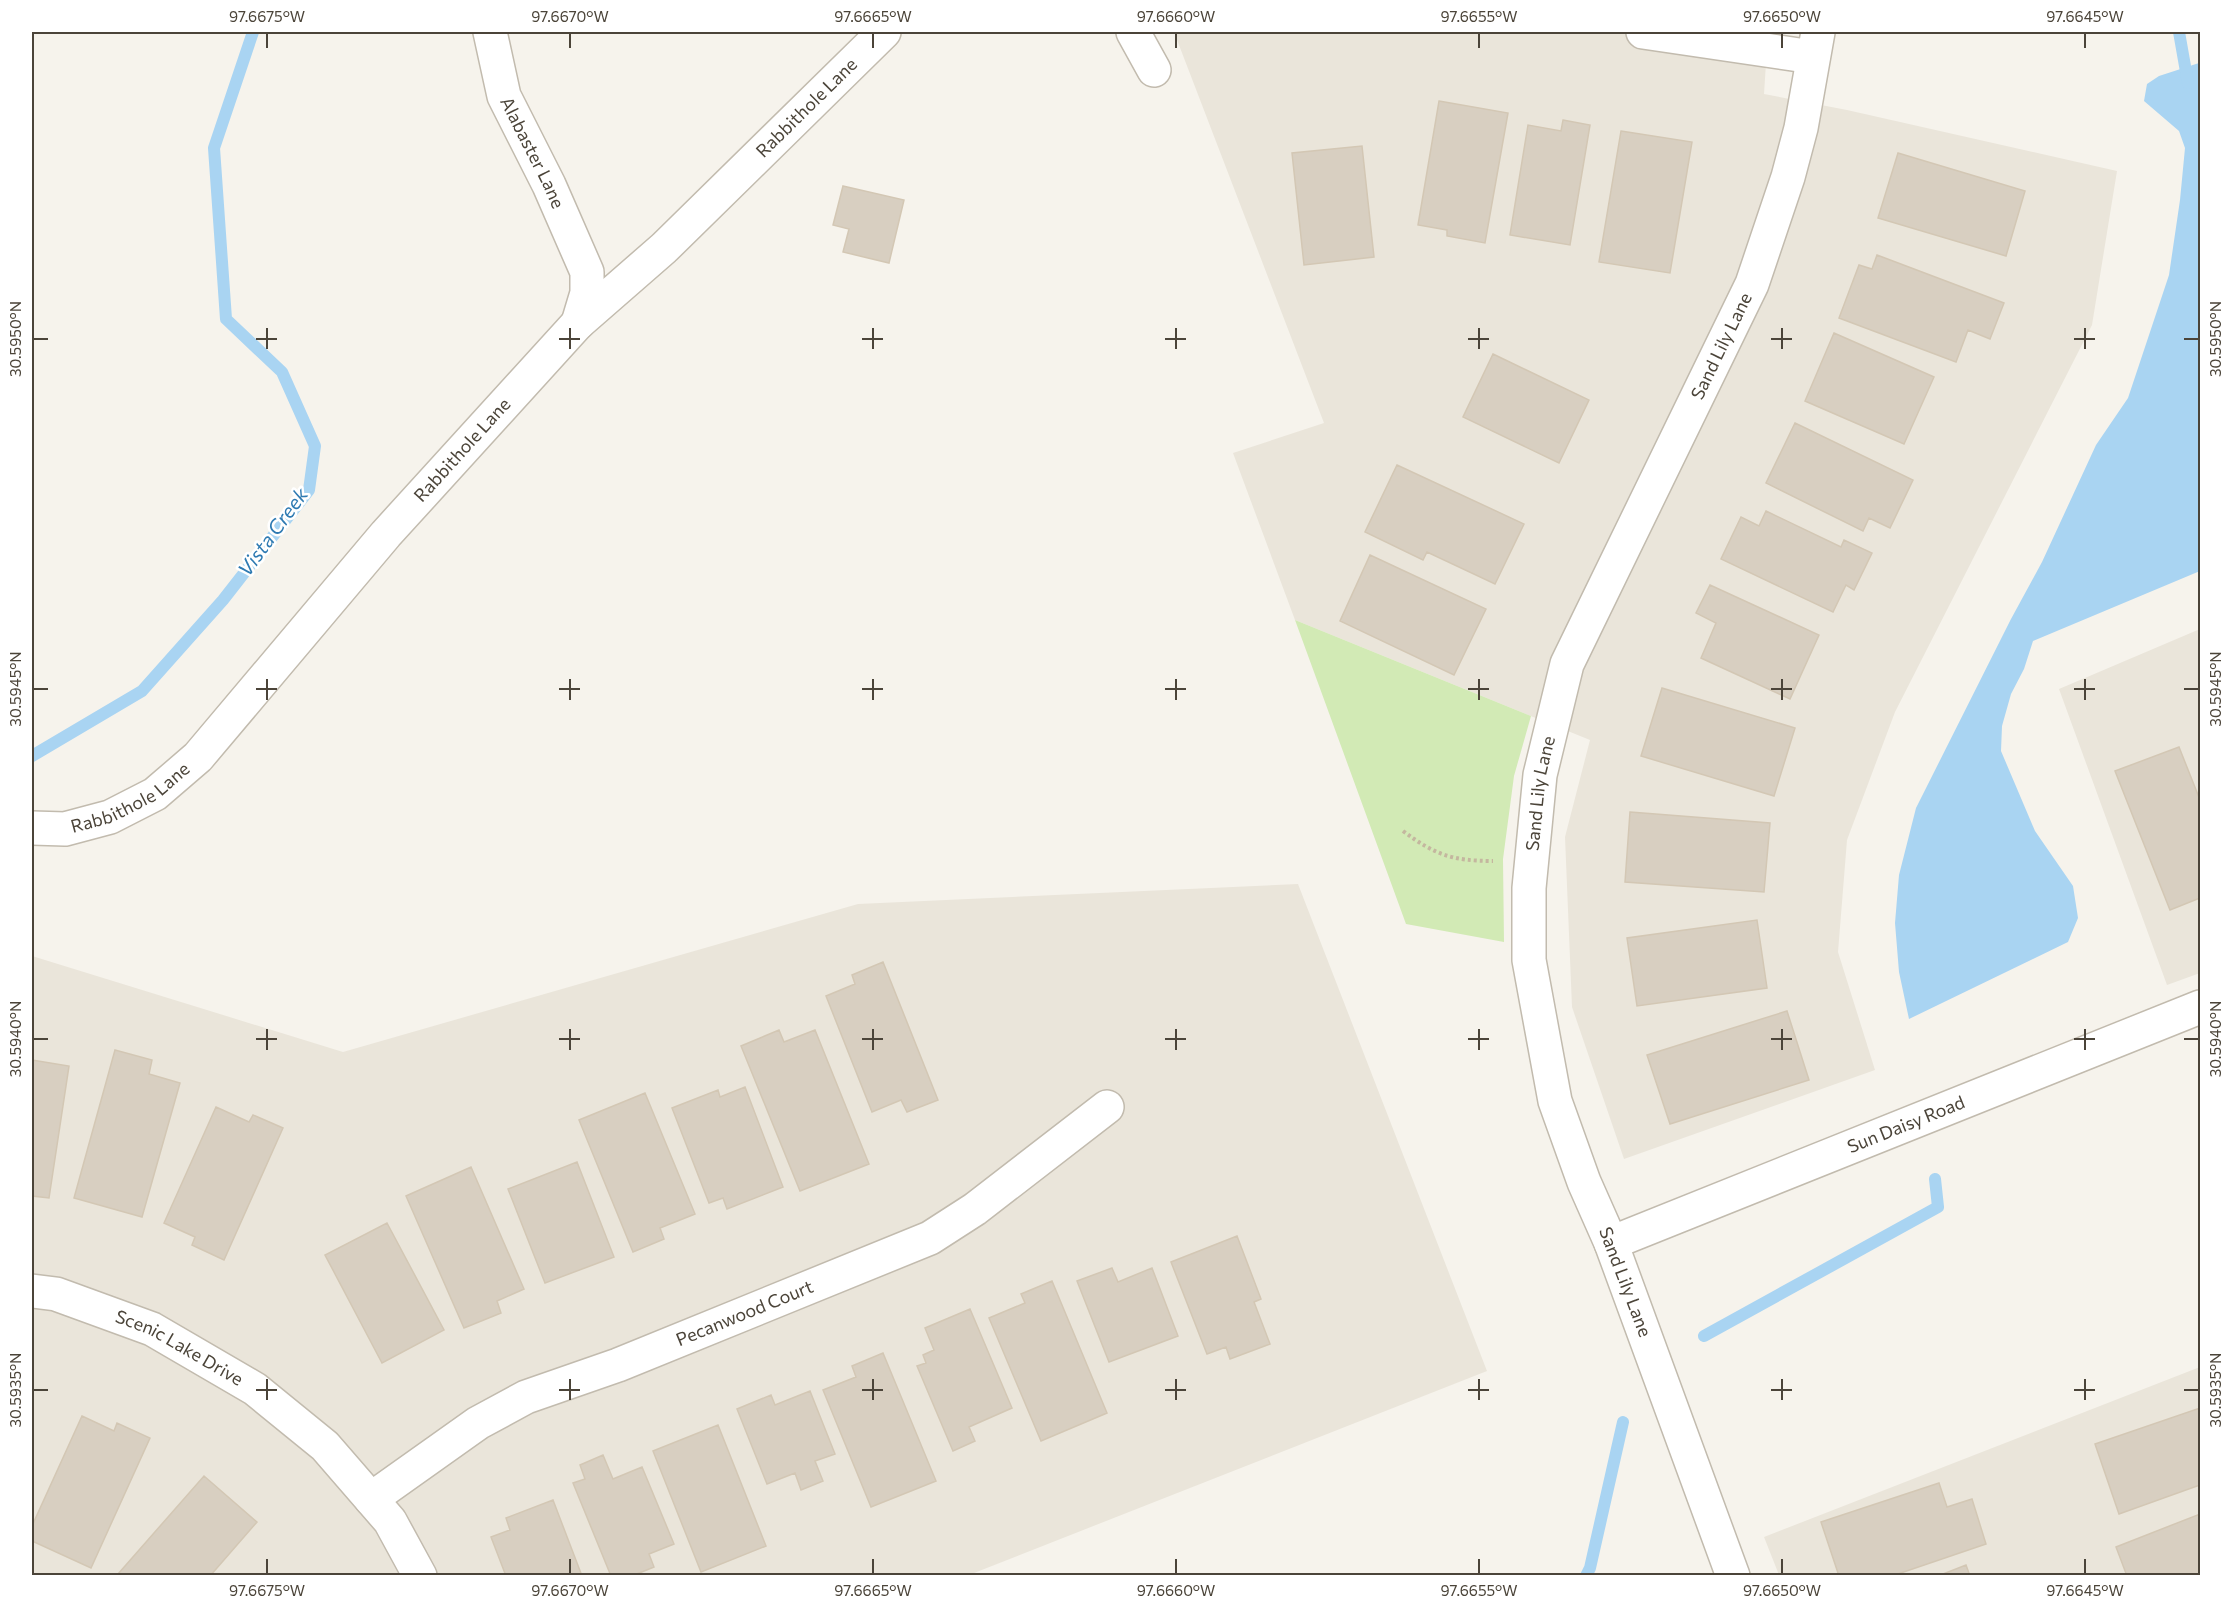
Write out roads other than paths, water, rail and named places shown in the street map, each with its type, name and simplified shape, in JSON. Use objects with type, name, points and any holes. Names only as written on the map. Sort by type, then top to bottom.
[{"type":"street","name":"Alabaster Lane","points":[[489,32],[504,96],[549,185],[587,272]]},
{"type":"street","name":"Rabbithole Lane","points":[[32,828],[65,829],[110,817],[155,794],[198,757],[386,534],[578,323],[664,248],[884,32]]},
{"type":"street","points":[[1133,32],[1154,70]]},
{"type":"street","points":[[1643,32],[1815,44]]},
{"type":"street","name":"Sand Lily Lane","points":[[1733,1575],[1611,1242],[1584,1182],[1555,1101],[1529,960],[1529,888],[1540,775],[1567,664],[1752,284],[1788,177],[1801,128],[1815,44]]},
{"type":"street","points":[[578,323],[587,293],[587,272],[632,261],[664,248]]},
{"type":"street","name":"Sun Daisy Road","points":[[1611,1242],[2200,1007]]},
{"type":"street","name":"Pecanwood Court","points":[[370,1499],[478,1423],[526,1397],[618,1365],[930,1238],[975,1209],[1107,1107]]},
{"type":"street","name":"Scenic Lake Drive","points":[[32,1291],[56,1294],[152,1329],[255,1389],[325,1446],[390,1521],[420,1575]]},
{"type":"water","points":[[2199,63],[2200,571],[2033,641],[2024,669],[2011,694],[2002,726],[2001,751],[2035,831],[2073,886],[2078,918],[2068,942],[1909,1019],[1899,972],[1895,923],[1899,875],[1916,808],[2042,562],[2096,445],[2128,398],[2169,275],[2185,148],[2179,131],[2144,101],[2147,84],[2159,76]]},
{"type":"waterway","name":"Vista Creek","points":[[32,756],[142,691],[223,600],[309,490],[315,446],[282,372],[226,319],[214,148],[253,32]]},
{"type":"waterway","points":[[2179,32],[2188,83]]},
{"type":"waterway","points":[[1704,1336],[1938,1207],[1935,1179]]},
{"type":"waterway","points":[[1586,1576],[1590,1568],[1623,1422]]}]
